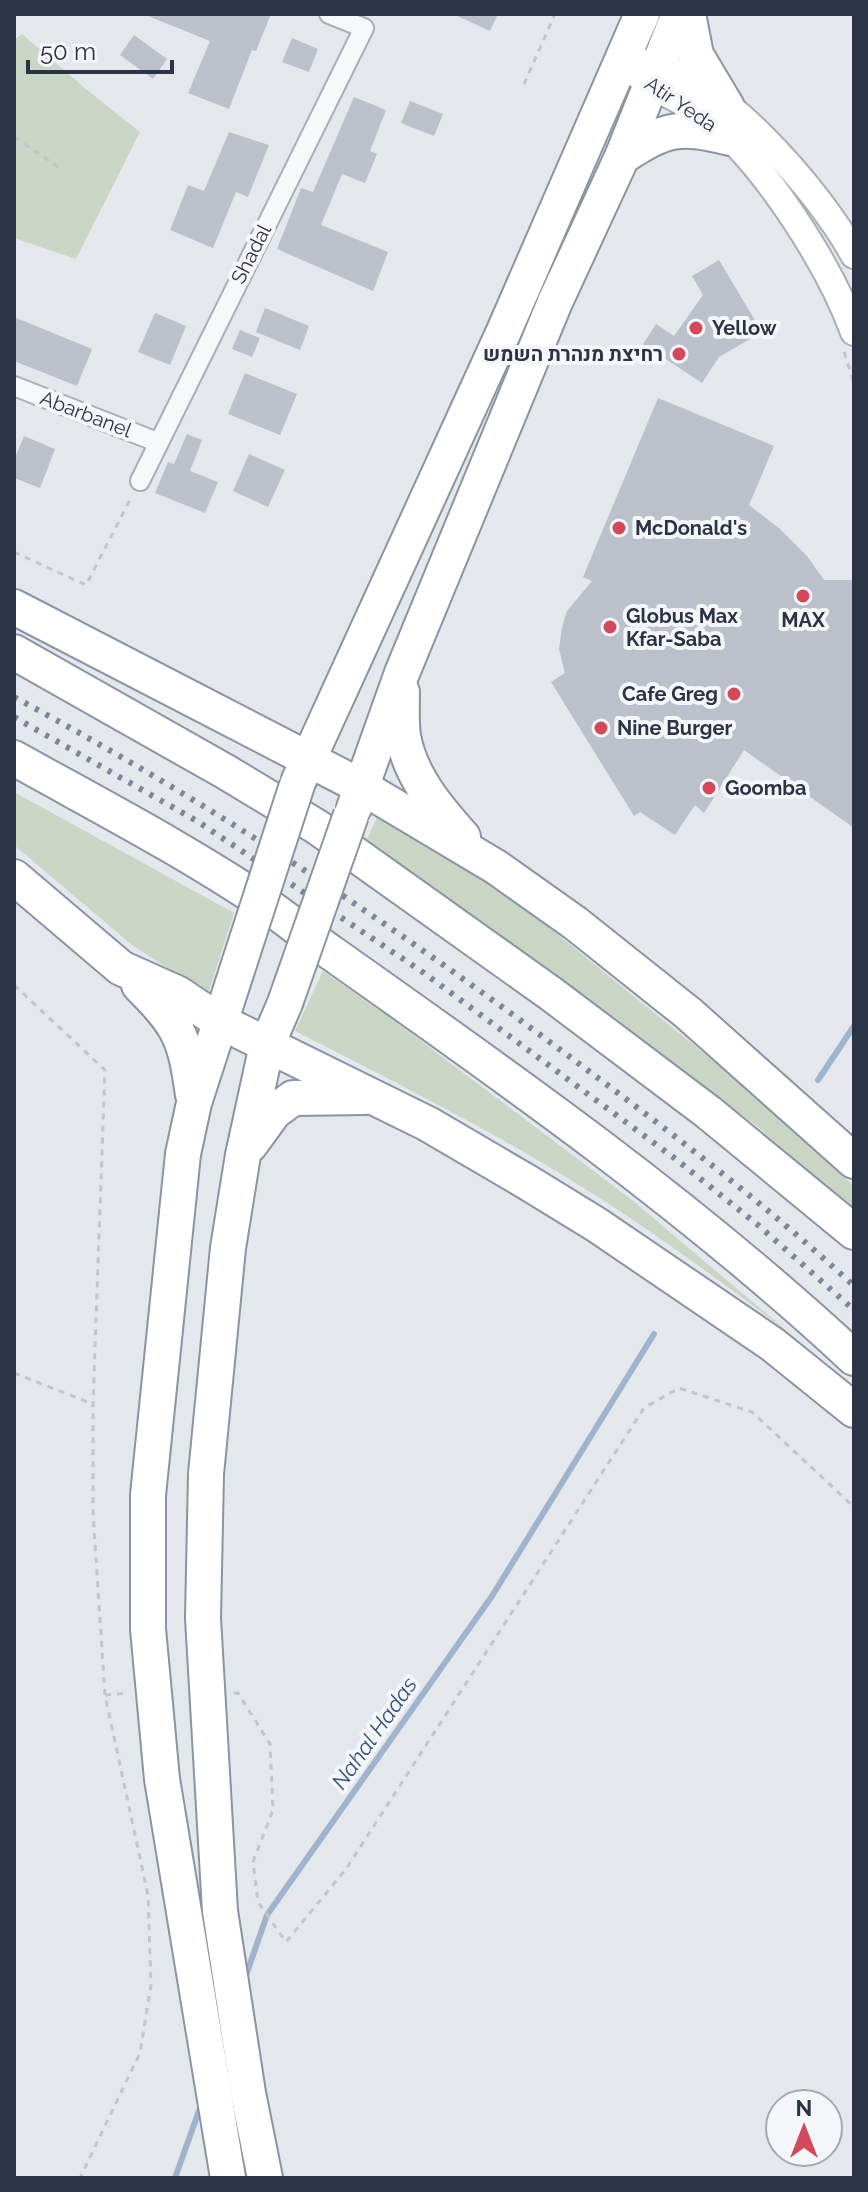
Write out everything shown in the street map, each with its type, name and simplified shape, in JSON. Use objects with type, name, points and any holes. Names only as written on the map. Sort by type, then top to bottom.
[{"type":"highway","points":[[265,2178],[231,2097],[184,1912],[162,1779],[148,1629],[148,1495],[183,1154],[194,1103],[219,1021],[302,772],[390,584],[642,14]]},
{"type":"highway","points":[[228,2178],[231,2097],[203,1618],[206,1474],[228,1248],[243,1155],[267,1045],[285,1003],[402,673],[555,302],[622,157],[679,14]]},
{"type":"highway","points":[[622,157],[652,138],[672,130],[728,122],[696,55],[688,14]]},
{"type":"highway","points":[[242,724],[272,728],[296,722],[315,709],[332,688],[390,584]]},
{"type":"highway","points":[[14,607],[242,724],[302,772],[496,867]]},
{"type":"highway","points":[[14,652],[317,827],[550,993],[708,1112],[854,1232]]},
{"type":"highway","points":[[402,673],[403,734],[411,768],[445,817],[496,867],[575,923],[688,1013],[854,1161]]},
{"type":"highway","points":[[14,758],[265,904],[461,1043],[651,1184],[801,1308],[854,1358]]},
{"type":"highway","points":[[14,877],[121,968],[166,1012],[179,1029],[187,1052],[194,1103]]},
{"type":"highway","points":[[121,968],[177,993],[219,1021],[428,1124],[609,1233],[772,1344],[854,1410]]},
{"type":"highway","points":[[243,1155],[274,1112],[293,1098],[374,1097]]},
{"type":"street","name":"Shadal","points":[[140,481],[364,28],[329,14]]},
{"type":"street","name":"Atir Yeda","points":[[622,60],[654,74],[705,115],[762,138],[807,187],[844,236],[854,255]]},
{"type":"street","name":"Atir Yeda","points":[[728,122],[750,160],[799,226],[832,284],[854,332]]},
{"type":"street","name":"Abarbanel","points":[[14,386],[157,442]]},
{"type":"path","points":[[524,84],[555,14]]},
{"type":"path","points":[[14,137],[60,168]]},
{"type":"path","points":[[14,552],[86,585],[140,481]]},
{"type":"path","points":[[14,985],[105,1070],[93,1404],[93,1513],[105,1695],[148,1895],[151,1985],[140,2053],[80,2178]]},
{"type":"path","points":[[14,1373],[93,1404]]},
{"type":"path","points":[[229,1693],[238,1693],[270,1744],[273,1810],[253,1862],[258,1902],[286,1942],[346,1869],[644,1408],[679,1388],[752,1412],[854,1507]]},
{"type":"path","points":[[105,1695],[129,1693]]},
{"type":"green space","points":[[22,34],[140,132],[76,259],[14,238],[14,40]]},
{"type":"green space","points":[[14,792],[234,913],[208,994],[132,945],[14,845]]},
{"type":"green space","points":[[380,811],[504,891],[722,1068],[854,1186],[854,1211],[758,1127],[367,839]]},
{"type":"green space","points":[[323,971],[388,1016],[632,1200],[787,1331],[654,1235],[571,1180],[454,1113],[295,1031]]},
{"type":"building","points":[[143,14],[271,14],[256,51],[252,50],[229,109],[188,93],[210,41]]},
{"type":"building","points":[[453,14],[498,14],[490,31]]},
{"type":"building","points":[[134,35],[167,59],[153,79],[120,55]]},
{"type":"building","points":[[292,38],[318,49],[309,72],[282,62]]},
{"type":"building","points":[[354,97],[386,110],[370,151],[377,154],[365,183],[342,174],[321,225],[388,252],[373,291],[277,249],[301,188],[313,192]]},
{"type":"building","points":[[410,101],[443,114],[434,136],[401,123]]},
{"type":"building","points":[[229,132],[269,145],[248,197],[236,192],[213,248],[170,230],[188,185],[204,191]]},
{"type":"building","points":[[719,260],[762,332],[719,357],[702,383],[643,344],[656,324],[674,336],[703,295],[692,276]]},
{"type":"building","points":[[265,308],[309,326],[300,350],[256,332]]},
{"type":"building","points":[[155,313],[186,326],[170,365],[138,352]]},
{"type":"building","points":[[14,317],[92,349],[77,386],[14,361]]},
{"type":"building","points":[[240,330],[260,338],[252,357],[232,349]]},
{"type":"building","points":[[245,373],[297,394],[280,435],[228,414]]},
{"type":"building","points":[[658,398],[774,446],[749,505],[780,529],[807,556],[824,580],[854,580],[854,828],[744,750],[704,813],[695,805],[675,835],[640,812],[634,816],[551,682],[565,673],[559,649],[567,611],[592,581],[583,577]]},
{"type":"building","points":[[187,434],[202,440],[190,471],[218,482],[205,513],[155,493],[168,462],[174,464]]},
{"type":"building","points":[[24,436],[55,449],[40,488],[14,478],[14,460]]},
{"type":"building","points":[[249,454],[285,470],[268,507],[233,491]]},
{"type":"waterway","points":[[818,1080],[854,1026]]},
{"type":"waterway","name":"Nahal Hadas","points":[[244,1981],[267,1915],[492,1596],[654,1334]]},
{"type":"waterway","name":"Nahal Hadas","points":[[175,2178],[201,2105]]},
{"type":"railway","points":[[14,697],[163,781],[307,872],[448,968],[689,1147],[757,1201],[854,1286]]},
{"type":"railway","points":[[14,717],[197,821],[424,973],[673,1157],[758,1225],[854,1310]]},
{"type":"place","name":"Yellow","points":[[696,328]]},
{"type":"place","name":"רחיצת מנהרת השמש","points":[[679,354]]},
{"type":"place","name":"McDonald's","points":[[619,528]]},
{"type":"place","name":"MAX","points":[[803,596]]},
{"type":"place","name":"Globus Max Kfar-Saba","points":[[610,627]]},
{"type":"place","name":"Cafe Greg","points":[[734,694]]},
{"type":"place","name":"Nine Burger","points":[[601,728]]},
{"type":"place","name":"Goomba","points":[[709,788]]}]
